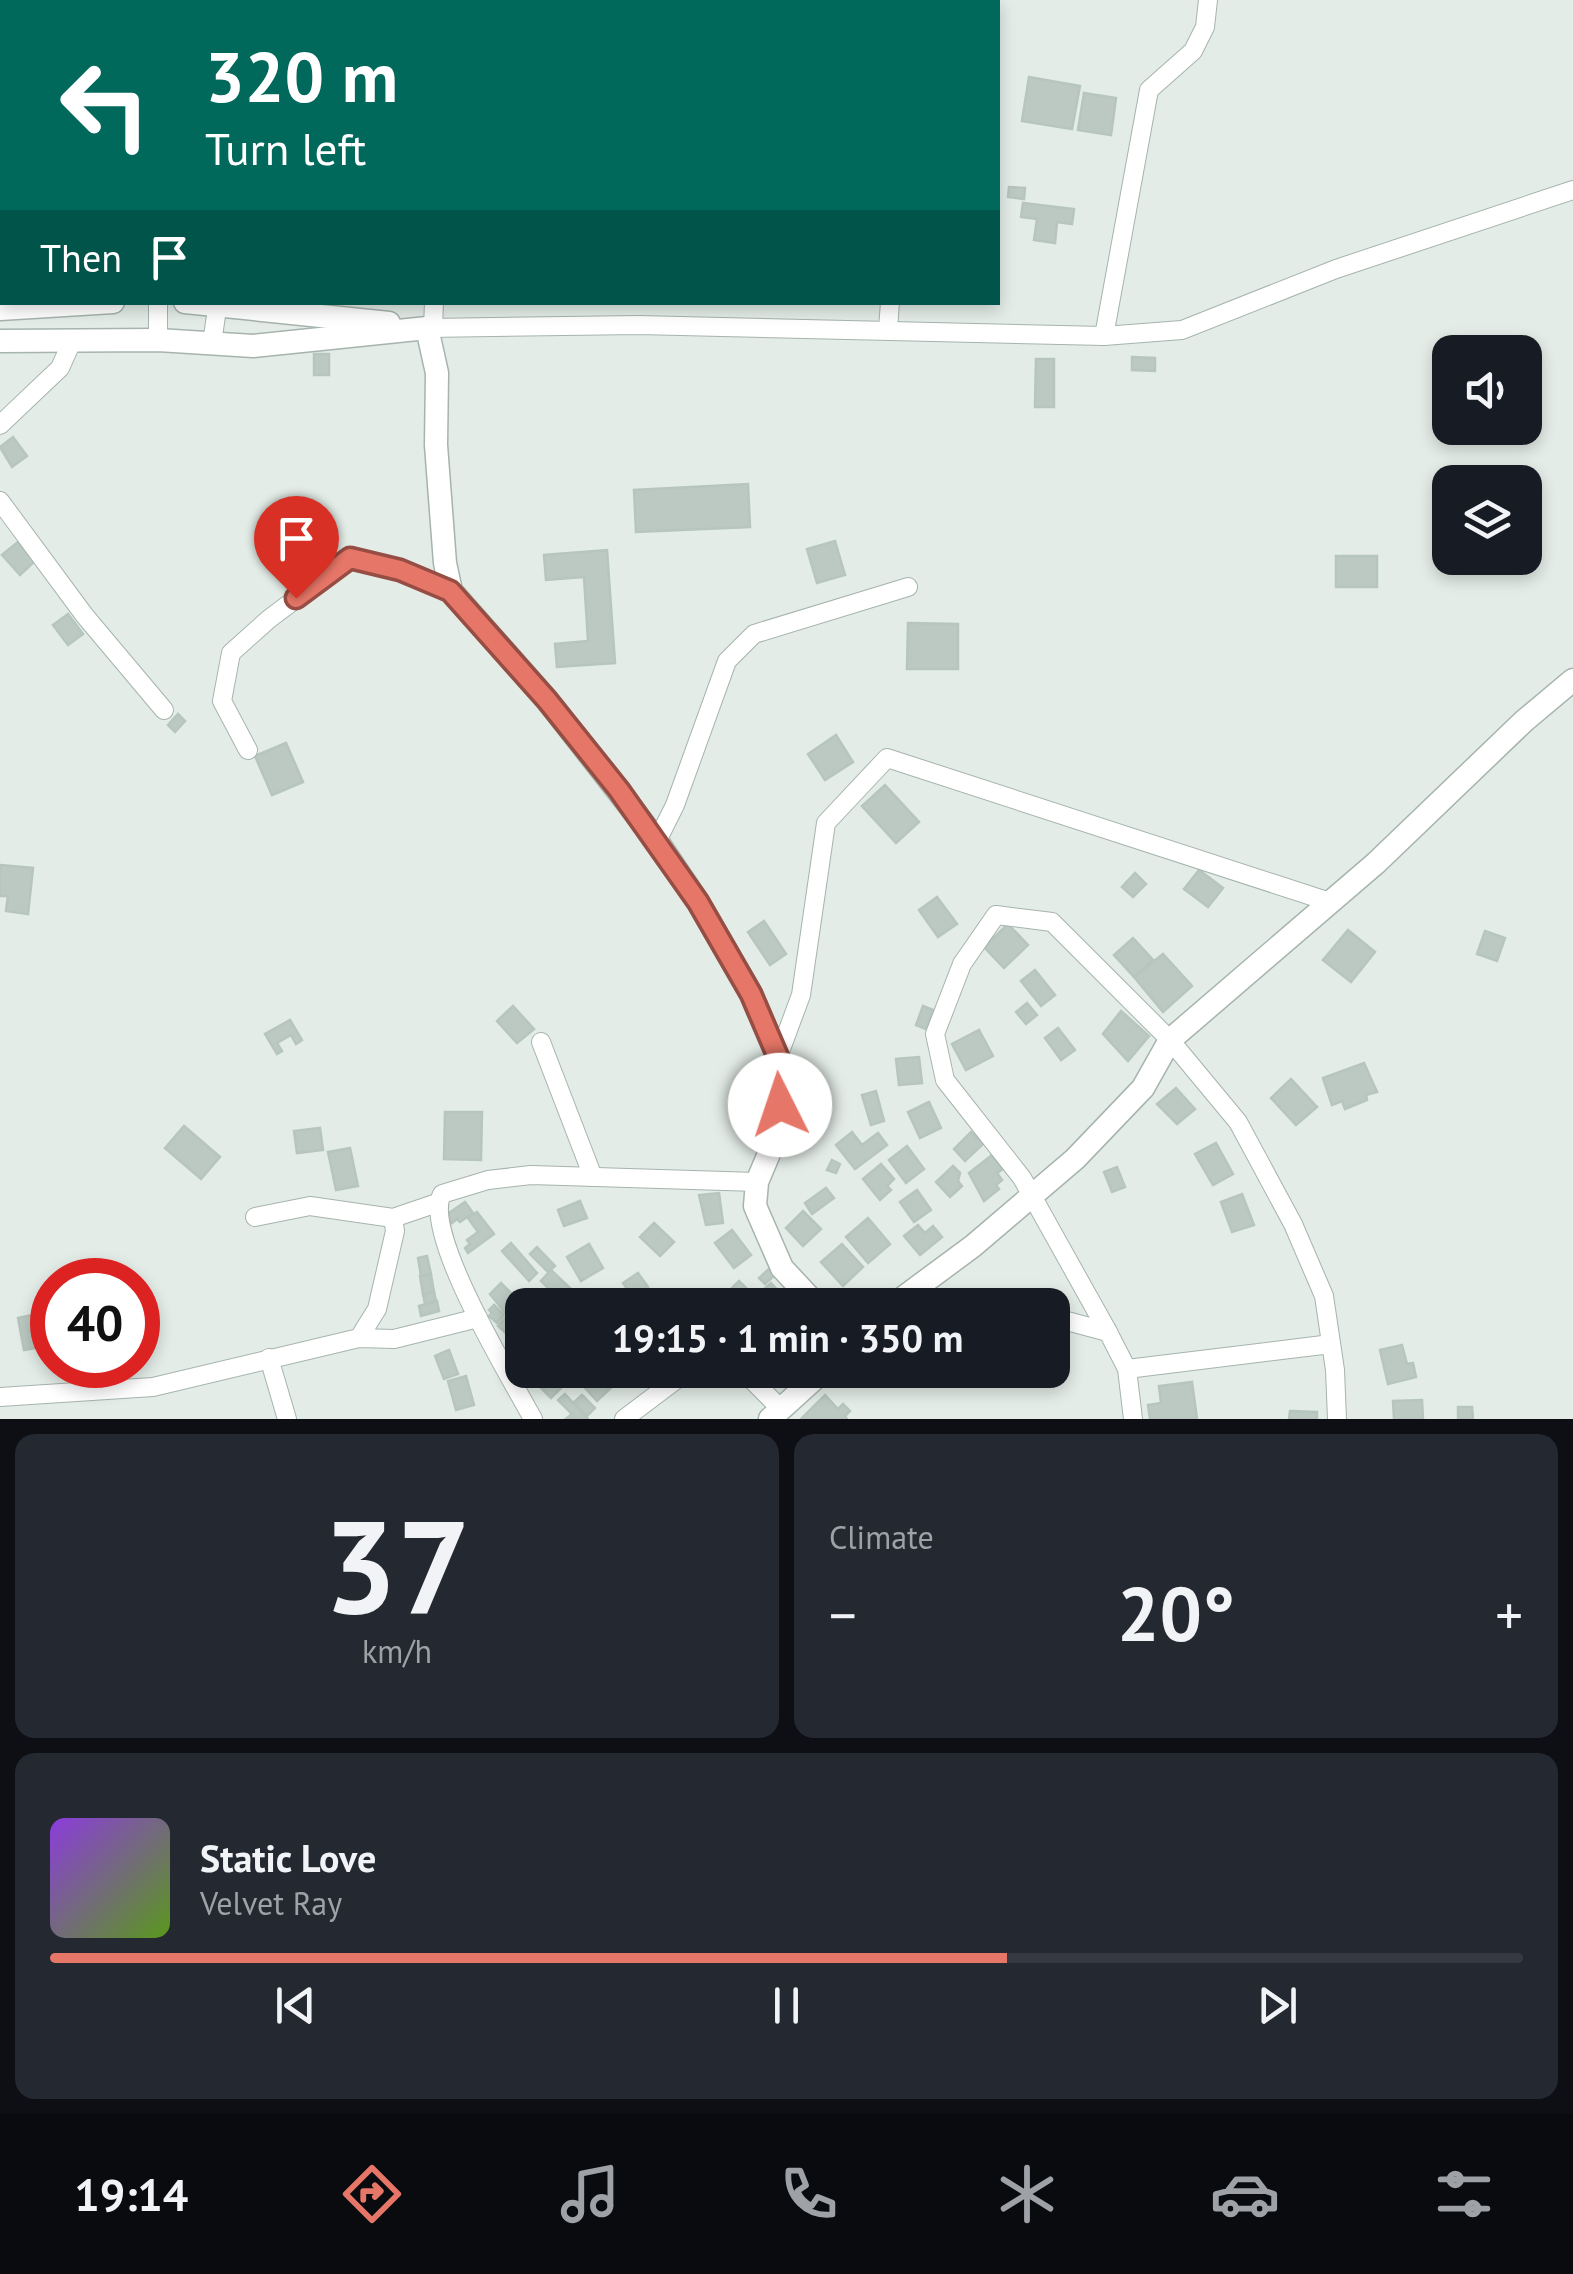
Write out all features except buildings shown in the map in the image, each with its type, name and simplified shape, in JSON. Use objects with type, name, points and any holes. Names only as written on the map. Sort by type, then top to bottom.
[{"type":"street","points":[[1104,336],[1149,90],[1193,51],[1205,27],[1208,0]]},
{"type":"street","points":[[0,341],[158,340],[253,346],[430,328],[638,325],[1104,336],[1182,330],[1336,269],[1573,190]]},
{"type":"street","points":[[0,310],[71,305]]},
{"type":"street","points":[[158,305],[158,340]]},
{"type":"street","points":[[212,344],[218,305]]},
{"type":"street","points":[[227,305],[430,328]]},
{"type":"street","points":[[434,305],[430,328],[437,373],[436,446],[450,591]]},
{"type":"street","points":[[888,329],[890,305]]},
{"type":"street","points":[[0,425],[60,368],[74,339]]},
{"type":"street","points":[[0,501],[85,616],[164,710]]},
{"type":"street","points":[[248,750],[222,702],[231,653],[269,619],[350,558],[400,570],[450,591],[547,700],[657,841],[729,952],[751,994],[778,1057],[780,1105],[768,1156],[757,1182],[755,1206],[782,1268],[801,1288]]},
{"type":"street","points":[[657,841],[727,661],[754,634],[908,588]]},
{"type":"street","points":[[919,1288],[1032,1198],[1143,1088],[1170,1040],[1330,902],[1573,680]]},
{"type":"street","points":[[778,1057],[801,994],[826,823],[887,758],[1330,902]]},
{"type":"street","points":[[1133,1419],[1127,1369],[1108,1332],[1022,1178],[946,1080],[936,1034],[962,964],[996,915],[1052,922],[1170,1040],[1238,1122],[1293,1224],[1324,1296],[1337,1419]]},
{"type":"street","points":[[541,1042],[594,1178]]},
{"type":"street","points":[[533,1419],[454,1267],[438,1221],[442,1194],[488,1180],[531,1175],[757,1182]]},
{"type":"street","points":[[255,1216],[310,1206],[394,1218],[438,1203]]},
{"type":"street","points":[[358,1338],[377,1309],[396,1230],[394,1218]]},
{"type":"street","points":[[0,1397],[153,1387],[358,1338],[394,1339],[478,1318]]},
{"type":"street","points":[[1070,1322],[1108,1332]]},
{"type":"street","points":[[1127,1369],[1331,1344]]},
{"type":"street","points":[[269,1358],[287,1419]]},
{"type":"street","points":[[624,1419],[664,1388]]},
{"type":"street","points":[[756,1388],[775,1414],[804,1388]]},
{"type":"route","points":[[296,598],[350,558],[400,570],[450,591],[547,700],[619,790],[698,902],[751,994],[778,1057],[780,1105]]}]
